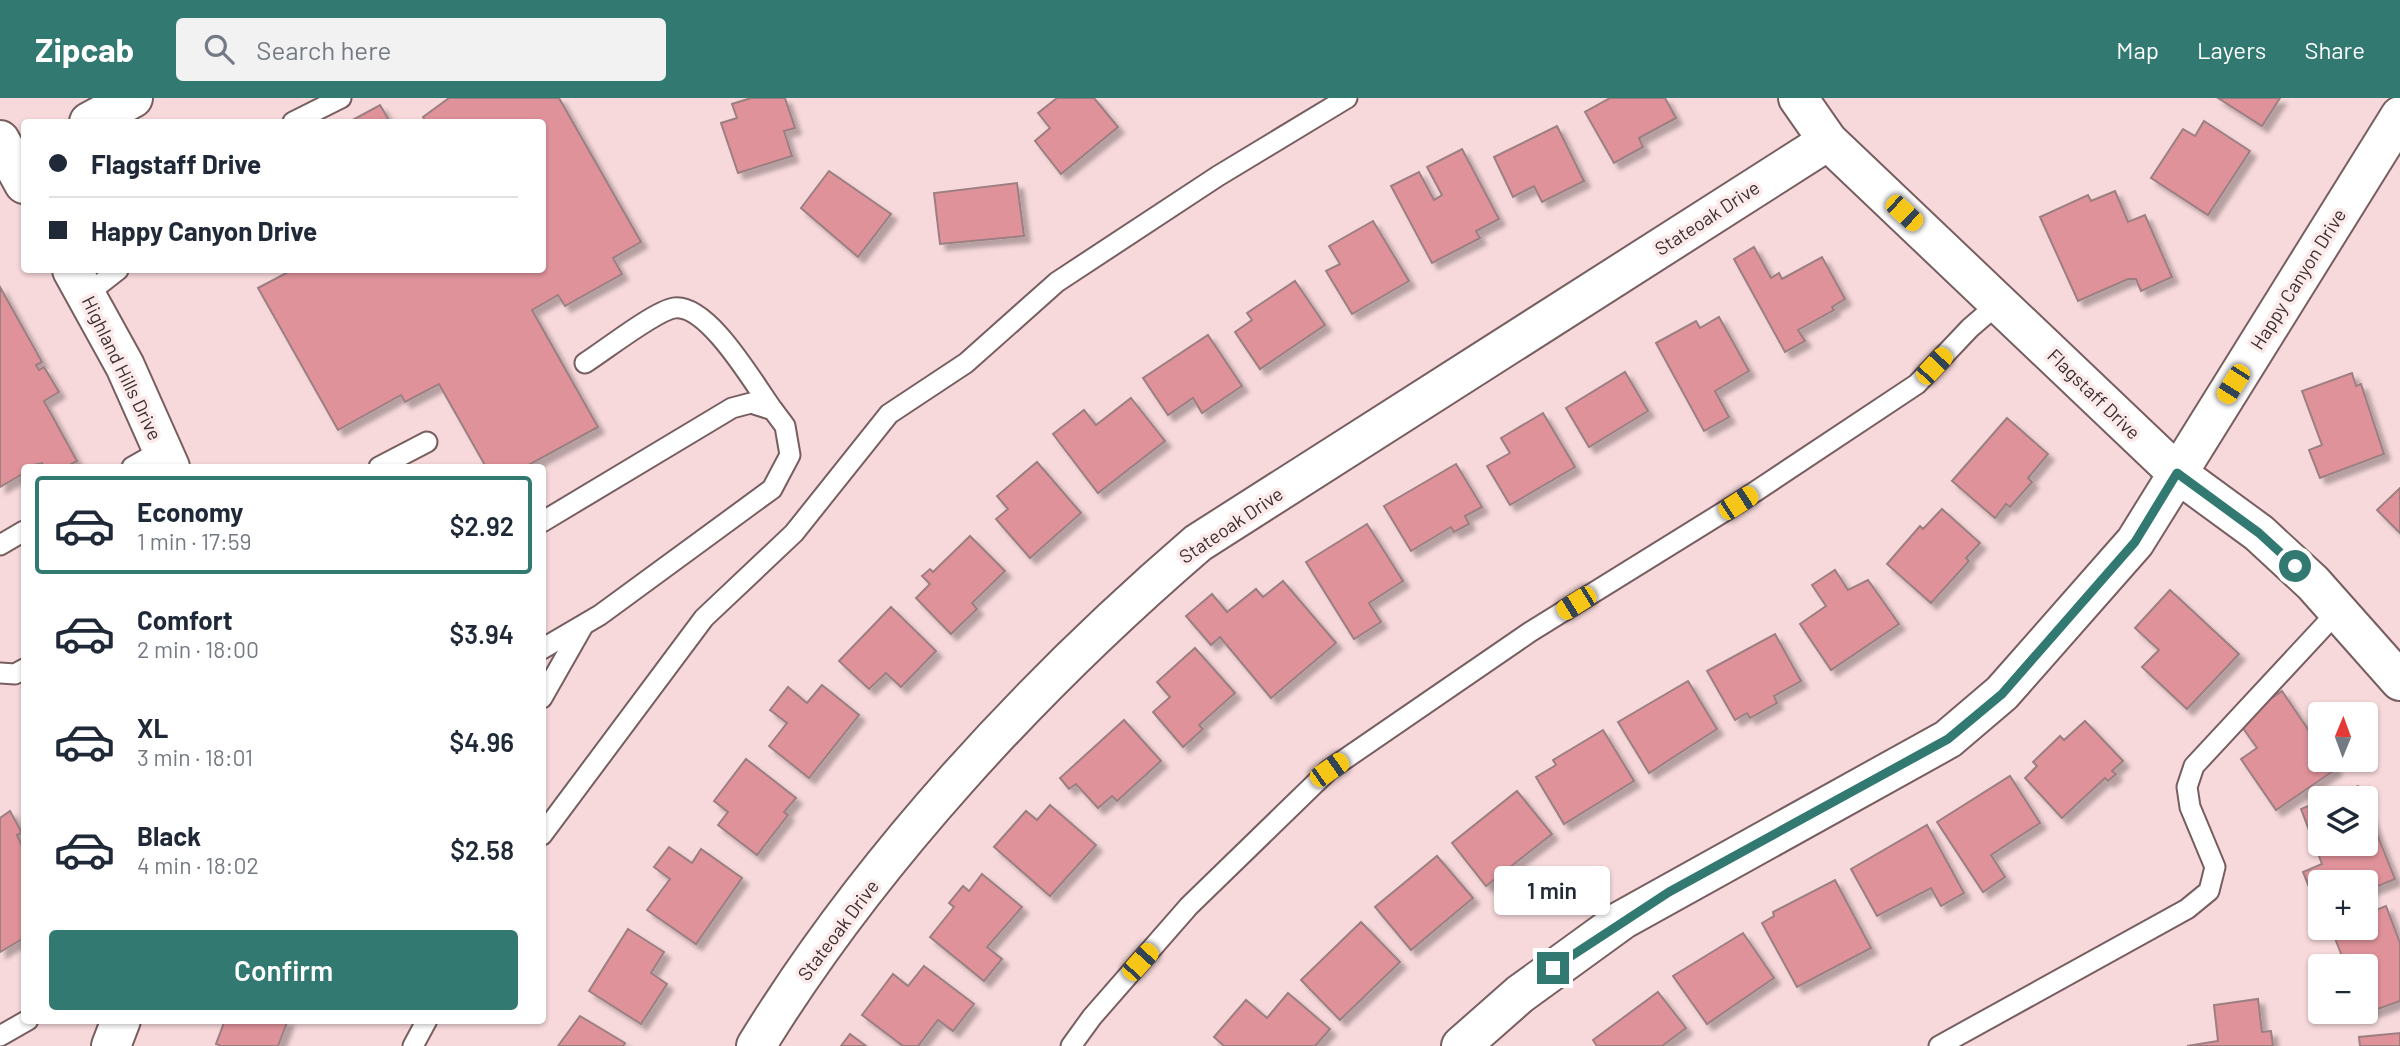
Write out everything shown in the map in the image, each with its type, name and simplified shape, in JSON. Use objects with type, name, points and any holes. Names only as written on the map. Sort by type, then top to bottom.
[{"type":"street","points":[[94,119],[133,98]]},
{"type":"street","name":"Flagstaff Drive","points":[[1798,98],[1828,141],[2177,473],[2259,533],[2339,610],[2400,681]]},
{"type":"street","name":"Happy Canyon Drive","points":[[1461,1046],[1530,986],[1622,920],[1948,739],[2002,694],[2135,542],[2400,116]]},
{"type":"street","name":"Stateoak Drive","points":[[756,1046],[834,929],[962,777],[1118,612],[1198,543],[1828,141]]},
{"type":"street","name":"Highland Hills Drive","points":[[79,282],[125,366],[155,461]]},
{"type":"lane","points":[[299,119],[341,98]]},
{"type":"lane","points":[[546,830],[704,618],[794,533],[889,414],[966,363],[1057,282],[1218,176],[1347,98]]},
{"type":"lane","points":[[79,282],[108,273]]},
{"type":"lane","points":[[1071,1046],[1092,1017],[1189,906],[1329,770],[1530,632],[1738,503],[1917,384],[1970,328],[1999,303]]},
{"type":"lane","points":[[546,647],[584,625],[772,489],[790,455],[785,426],[715,331],[689,309],[672,308],[585,363]]},
{"type":"lane","points":[[546,520],[732,408],[751,404],[773,410]]},
{"type":"lane","points":[[385,464],[427,442]]},
{"type":"lane","points":[[0,545],[21,533]]},
{"type":"lane","points":[[1939,1046],[2188,909],[2209,891],[2215,867],[2190,807],[2187,787],[2194,766],[2339,610]]},
{"type":"lane","points":[[546,691],[584,625]]},
{"type":"lane","points":[[0,673],[15,674],[21,671]]},
{"type":"lane","points":[[0,1036],[21,1024]]},
{"type":"lane","points":[[413,1046],[424,1024]]},
{"type":"building","points":[[449,98],[559,98],[641,242],[613,258],[622,274],[565,306],[558,295],[532,310],[598,427],[530,464],[484,464],[439,384],[405,402],[401,395],[338,430],[258,288],[286,273],[546,273],[546,119],[423,117]]},
{"type":"building","points":[[751,98],[785,98],[795,128],[784,131],[792,156],[738,173],[721,123],[737,118],[732,104]]},
{"type":"building","points":[[1057,98],[1094,98],[1118,127],[1061,174],[1035,141],[1050,128],[1038,113]]},
{"type":"building","points":[[1610,98],[1665,98],[1676,118],[1639,138],[1643,147],[1614,163],[1585,112]]},
{"type":"building","points":[[2218,98],[2280,98],[2262,126]]},
{"type":"building","points":[[380,105],[388,119],[354,119]]},
{"type":"building","points":[[2204,121],[2250,151],[2208,215],[2151,178],[2183,129],[2195,136]]},
{"type":"building","points":[[1557,126],[1584,181],[1542,202],[1534,186],[1513,197],[1494,157]]},
{"type":"building","points":[[1462,149],[1499,219],[1476,231],[1480,238],[1432,263],[1391,186],[1419,172],[1434,200],[1442,195],[1427,167]]},
{"type":"building","points":[[829,171],[891,214],[858,257],[801,208]]},
{"type":"building","points":[[1017,183],[1024,236],[940,244],[934,193]]},
{"type":"building","points":[[2115,191],[2128,222],[2145,215],[2172,277],[2141,291],[2136,279],[2128,279],[2078,301],[2040,217],[2088,195],[2091,201]]},
{"type":"building","points":[[1373,221],[1409,281],[1352,314],[1326,271],[1340,264],[1329,246]]},
{"type":"building","points":[[1754,247],[1771,278],[1779,273],[1782,279],[1822,257],[1845,299],[1832,307],[1834,310],[1798,330],[1805,341],[1785,352],[1734,259]]},
{"type":"building","points":[[1295,281],[1325,325],[1260,369],[1235,332],[1252,320],[1247,313]]},
{"type":"building","points":[[0,287],[42,362],[36,365],[39,370],[44,367],[59,392],[44,401],[77,461],[72,464],[21,464],[21,475],[0,487]]},
{"type":"building","points":[[1719,317],[1749,371],[1715,391],[1729,417],[1704,431],[1656,343],[1696,321],[1700,328]]},
{"type":"building","points":[[1208,335],[1242,386],[1202,413],[1193,398],[1168,415],[1143,378]]},
{"type":"building","points":[[1625,372],[1648,411],[1589,447],[1566,408]]},
{"type":"building","points":[[2352,373],[2356,386],[2361,384],[2384,454],[2320,478],[2309,450],[2322,445],[2302,391]]},
{"type":"building","points":[[1131,398],[1165,441],[1098,493],[1053,434],[1084,410],[1096,425]]},
{"type":"building","points":[[1543,413],[1575,467],[1510,505],[1487,466],[1510,453],[1501,438]]},
{"type":"building","points":[[2007,418],[2048,454],[2028,478],[2032,482],[2010,507],[2006,504],[1995,518],[1952,481]]},
{"type":"building","points":[[1037,462],[1081,513],[1030,558],[996,519],[1008,509],[997,496]]},
{"type":"building","points":[[1456,464],[1482,507],[1465,516],[1469,524],[1454,532],[1451,527],[1411,551],[1384,506]]},
{"type":"building","points":[[2400,488],[2400,533],[2377,510]]},
{"type":"building","points":[[1942,509],[1980,543],[1966,558],[1969,561],[1931,603],[1887,564],[1920,526],[1923,529]]},
{"type":"building","points":[[1367,524],[1403,581],[1369,603],[1381,622],[1354,639],[1306,562]]},
{"type":"building","points":[[970,536],[1005,571],[972,603],[977,609],[951,634],[916,598],[930,584],[922,576],[930,569],[933,572]]},
{"type":"building","points":[[1835,570],[1848,590],[1868,580],[1899,624],[1831,670],[1800,624],[1826,606],[1812,585]]},
{"type":"building","points":[[1283,581],[1336,643],[1271,698],[1220,637],[1211,645],[1186,616],[1212,594],[1227,612],[1256,589],[1263,597]]},
{"type":"building","points":[[2170,590],[2239,654],[2187,709],[2142,667],[2159,650],[2135,628]]},
{"type":"building","points":[[891,607],[936,651],[901,687],[886,673],[869,689],[839,661]]},
{"type":"building","points":[[1775,634],[1801,681],[1774,696],[1777,703],[1750,718],[1747,713],[1735,720],[1707,671]]},
{"type":"building","points":[[1195,648],[1235,693],[1199,725],[1203,729],[1183,747],[1153,712],[1170,697],[1157,682]]},
{"type":"building","points":[[1688,681],[1717,729],[1649,773],[1618,722]]},
{"type":"building","points":[[822,685],[859,715],[809,778],[769,746],[787,723],[770,710],[788,687],[807,703]]},
{"type":"building","points":[[2282,691],[2308,729],[2308,772],[2332,772],[2276,810],[2241,759],[2257,748],[2238,721]]},
{"type":"building","points":[[1124,720],[1161,761],[1117,801],[1112,796],[1098,808],[1076,784],[1069,789],[1060,778]]},
{"type":"building","points":[[2085,721],[2123,761],[2112,771],[2116,774],[2108,781],[2105,778],[2062,818],[2025,778],[2037,766],[2033,762],[2060,736],[2064,740]]},
{"type":"building","points":[[1603,730],[1634,781],[1564,824],[1536,777],[1556,765],[1553,760]]},
{"type":"building","points":[[746,759],[796,798],[784,812],[788,815],[757,855],[718,825],[728,812],[714,801]]},
{"type":"building","points":[[2010,776],[2040,823],[1991,855],[2005,877],[1983,892],[1937,822]]},
{"type":"building","points":[[1517,791],[1552,834],[1486,886],[1452,843]]},
{"type":"building","points":[[1050,805],[1096,845],[1050,896],[994,847],[1026,811],[1037,820]]},
{"type":"building","points":[[2308,806],[2308,827],[2301,809]]},
{"type":"building","points":[[10,811],[21,831],[17,835],[21,844],[21,940],[0,952],[0,818]]},
{"type":"building","points":[[1927,825],[1964,893],[1941,906],[1931,888],[1877,916],[1851,869]]},
{"type":"building","points":[[2378,837],[2395,879],[2378,886],[2378,870],[2308,870],[2308,884],[2303,872],[2322,864],[2319,856],[2378,856]]},
{"type":"building","points":[[669,847],[692,863],[701,849],[742,878],[696,944],[647,910],[670,879],[654,867]]},
{"type":"building","points":[[1437,856],[1473,898],[1411,950],[1375,907]]},
{"type":"building","points":[[982,874],[1022,907],[987,947],[1002,959],[984,981],[930,937],[954,907],[949,903],[963,886],[969,891]]},
{"type":"building","points":[[1835,880],[1871,948],[1797,987],[1762,923],[1774,916],[1773,912]]},
{"type":"building","points":[[2386,906],[2400,943],[2400,1001],[2378,1009],[2378,954],[2341,954],[2336,940],[2378,940],[2378,909]]},
{"type":"building","points":[[1361,922],[1400,962],[1340,1020],[1301,980]]},
{"type":"building","points":[[628,929],[664,952],[651,973],[667,984],[641,1024],[589,991]]},
{"type":"building","points":[[1743,933],[1774,978],[1707,1024],[1673,976]]},
{"type":"building","points":[[924,966],[974,1004],[953,1031],[938,1020],[918,1046],[903,1046],[862,1015],[893,974],[908,986]]},
{"type":"building","points":[[1658,992],[1686,1028],[1662,1046],[1597,1046],[1593,1040]]},
{"type":"building","points":[[1288,993],[1330,1029],[1315,1046],[1224,1046],[1214,1037],[1246,1000],[1267,1018]]},
{"type":"building","points":[[2258,999],[2262,1032],[2271,1031],[2273,1046],[2187,1046],[2218,1041],[2214,1005]]},
{"type":"building","points":[[580,1016],[625,1043],[623,1046],[558,1046]]},
{"type":"building","points":[[224,1024],[286,1024],[278,1046],[216,1044]]},
{"type":"building","points":[[2400,1033],[2400,1046],[2360,1046],[2359,1037]]},
{"type":"building","points":[[850,1034],[866,1046],[841,1046]]},
{"type":"route","points":[[1553,968],[1622,920],[1669,892],[1948,739],[2002,694],[2135,542],[2177,473],[2259,533],[2295,566]]}]
